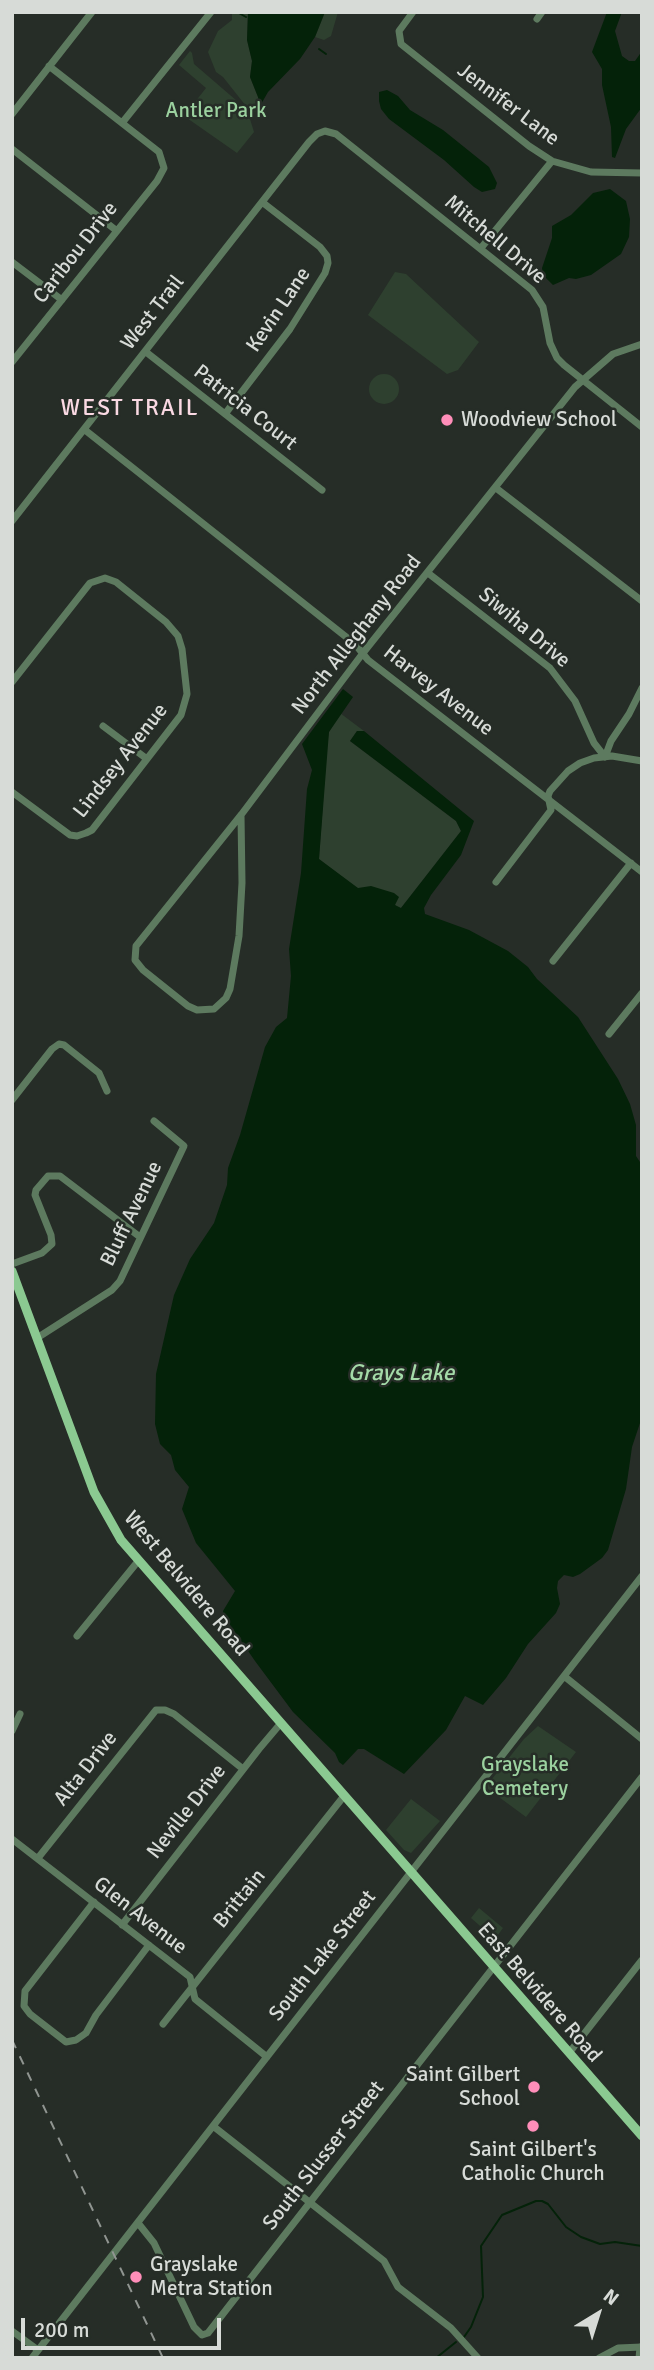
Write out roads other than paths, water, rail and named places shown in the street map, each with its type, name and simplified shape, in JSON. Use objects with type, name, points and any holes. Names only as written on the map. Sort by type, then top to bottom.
[{"type":"main road","name":"West Belvidere Road","points":[[12,1271],[94,1492],[121,1540],[411,1872]]},
{"type":"main road","name":"East Belvidere Road","points":[[411,1872],[642,2136]]},
{"type":"street","points":[[12,114],[92,12]]},
{"type":"street","points":[[49,66],[122,122],[211,12]]},
{"type":"street","name":"Jennifer Lane","points":[[413,12],[399,31],[401,44],[529,146],[552,160],[591,172],[642,173]]},
{"type":"street","name":"Caribou Drive","points":[[12,362],[163,172],[164,164],[159,152],[122,122]]},
{"type":"street","name":"West Trail","points":[[12,522],[313,137],[325,131]]},
{"type":"street","name":"Mitchell Drive","points":[[325,131],[340,136],[481,248],[537,297],[543,307],[550,343],[557,358],[642,427]]},
{"type":"street","points":[[12,149],[117,231]]},
{"type":"street","points":[[481,248],[552,160]]},
{"type":"street","name":"Kevin Lane","points":[[225,414],[290,329],[328,268],[324,251],[262,202]]},
{"type":"street","points":[[12,261],[62,300]]},
{"type":"street","name":"North Alleghany Road","points":[[241,815],[242,883],[239,936],[230,989],[226,998],[214,1009],[197,1010],[145,972],[135,960],[136,946],[555,411],[582,380],[613,354],[642,344]]},
{"type":"street","name":"Patricia Court","points":[[145,352],[323,490]]},
{"type":"street","name":"Harvey Avenue","points":[[85,430],[333,627],[368,660],[642,872]]},
{"type":"street","points":[[496,488],[642,601]]},
{"type":"street","name":"Siwiha Drive","points":[[428,573],[550,668],[575,701],[594,743],[605,757]]},
{"type":"street","name":"Lindsey Avenue","points":[[12,682],[90,583],[105,578],[116,582],[178,636],[187,694],[181,715],[92,830],[77,836],[70,835],[12,792]]},
{"type":"street","points":[[605,757],[611,741],[642,688]]},
{"type":"street","points":[[103,726],[147,759]]},
{"type":"street","points":[[496,882],[551,810],[550,791],[568,771],[579,763],[605,757],[642,761]]},
{"type":"street","points":[[553,961],[631,863]]},
{"type":"street","points":[[609,1034],[642,993]]},
{"type":"street","points":[[12,1100],[52,1049],[59,1044],[75,1053],[99,1073],[107,1091]]},
{"type":"street","name":"Bluff Avenue","points":[[37,1338],[112,1290],[120,1281],[184,1146],[154,1121]]},
{"type":"street","points":[[12,1264],[42,1253],[52,1244],[37,1201],[36,1190],[47,1176],[60,1176],[140,1237]]},
{"type":"street","points":[[77,1636],[139,1560]]},
{"type":"street","name":"South Lake Street","points":[[32,2358],[642,1577]]},
{"type":"street","points":[[635,1586],[642,1591]]},
{"type":"street","points":[[564,1676],[642,1739]]},
{"type":"street","name":"Alta Drive","points":[[38,1858],[156,1710],[165,1710],[243,1769]]},
{"type":"street","points":[[12,1731],[20,1714]]},
{"type":"street","name":"Neville Drive","points":[[122,1925],[281,1723]]},
{"type":"street","name":"South Slusser Street","points":[[138,2223],[154,2243],[198,2332],[202,2335],[212,2329],[642,1777]]},
{"type":"street","name":"Brittain","points":[[163,2024],[345,1796]]},
{"type":"street","name":"Glen Avenue","points":[[12,1839],[190,1978],[195,1998],[267,2057]]},
{"type":"street","points":[[94,1902],[25,1991],[24,2006],[30,2014],[66,2042],[76,2040],[86,2033],[96,2015],[149,1945]]},
{"type":"street","points":[[569,2053],[642,1960]]},
{"type":"street","points":[[213,2126],[384,2261],[398,2287],[451,2328],[478,2358]]},
{"type":"street","points":[[12,2330],[38,2350]]},
{"type":"street","points":[[600,2358],[618,2348],[641,2347],[639,2358]]},
{"type":"water","points":[[248,12],[325,12],[315,37],[300,59],[268,92],[260,106],[250,77],[252,61],[247,40]]},
{"type":"water","points":[[607,12],[622,12],[615,31],[622,56],[629,61],[635,61],[642,51],[642,107],[626,129],[615,158],[612,157],[611,127],[602,85],[602,69],[592,52]]},
{"type":"water","points":[[387,90],[398,96],[410,110],[443,130],[489,167],[497,183],[495,189],[482,192],[474,187],[444,160],[389,119],[381,109],[379,101],[379,92]]},
{"type":"water","points":[[610,189],[626,201],[630,219],[629,237],[621,254],[591,275],[569,278],[553,285],[543,275],[542,268],[552,238],[552,226],[571,215],[593,193]]},
{"type":"water","name":"Grays Lake","points":[[343,689],[353,697],[329,732],[319,859],[358,888],[371,886],[394,893],[399,897],[395,905],[401,908],[461,831],[456,821],[350,741],[357,731],[364,731],[474,821],[461,855],[431,895],[424,908],[425,914],[469,930],[508,951],[578,1017],[618,1079],[630,1104],[636,1125],[636,1156],[642,1165],[642,1417],[632,1447],[626,1489],[608,1550],[602,1558],[580,1574],[573,1577],[564,1575],[558,1581],[560,1604],[556,1613],[528,1644],[506,1678],[483,1705],[465,1696],[446,1730],[404,1774],[364,1749],[358,1749],[343,1765],[339,1762],[335,1753],[293,1712],[255,1661],[224,1616],[223,1611],[235,1591],[196,1543],[182,1509],[189,1487],[175,1470],[171,1455],[160,1444],[155,1424],[156,1374],[174,1295],[190,1259],[214,1223],[265,1047],[276,1027],[287,1018],[291,976],[289,949],[301,873],[307,789],[312,770],[302,744]]},
{"type":"waterway","points":[[237,12],[246,17]]},
{"type":"waterway","points":[[319,49],[326,54]]},
{"type":"waterway","points":[[464,2337],[483,2297],[481,2246],[502,2215],[542,2201],[548,2204],[566,2227],[581,2237],[600,2244],[615,2242],[642,2246]]},
{"type":"waterway","points":[[436,2358],[456,2342]]},
{"type":"railway","points":[[12,2040],[163,2358]]},
{"type":"place","name":"Woodview School","points":[[447,420]]},
{"type":"place","name":"Saint Gilbert School","points":[[534,2087]]},
{"type":"place","name":"Saint Gilbert's Catholic Church","points":[[533,2126]]},
{"type":"place","name":"Grayslake Metra Station","points":[[136,2277]]},
{"type":"district","name":"WEST TRAIL","points":[[130,409]]},
{"type":"park label","name":"Antler Park","points":[[216,111]]},
{"type":"park label","name":"Grayslake Cemetery","points":[[525,1777]]}]
